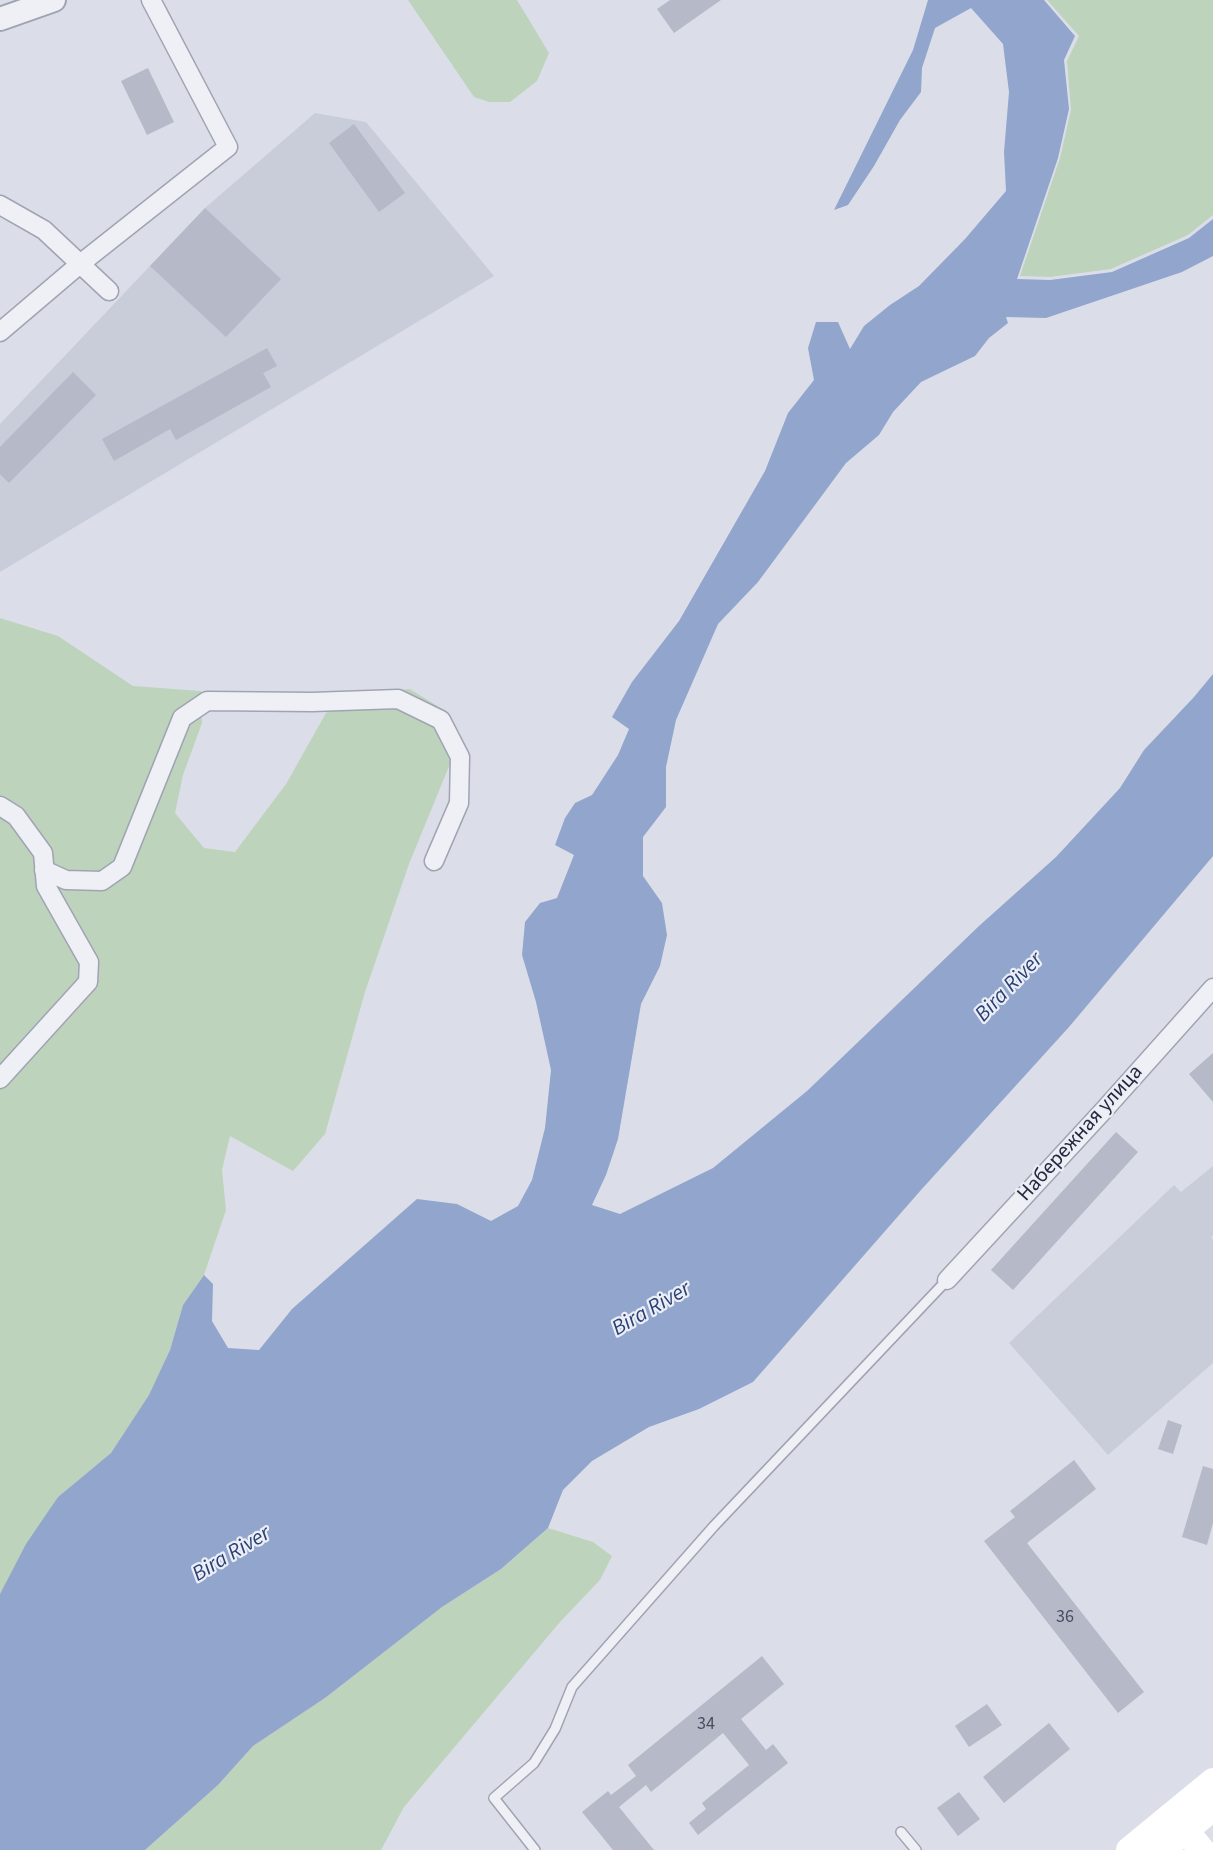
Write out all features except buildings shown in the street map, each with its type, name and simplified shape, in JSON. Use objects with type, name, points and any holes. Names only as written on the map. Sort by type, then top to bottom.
[{"type":"main road","points":[[1129,1850],[1187,1832],[1213,1781]]},
{"type":"main road","points":[[1162,1850],[1187,1832],[1213,1808]]},
{"type":"street","points":[[0,332],[228,147],[151,0]]},
{"type":"street","points":[[0,18],[45,1]]},
{"type":"street","points":[[0,205],[44,230],[109,291]]},
{"type":"street","points":[[45,870],[66,880],[102,881],[122,867],[182,718],[207,701],[312,702],[398,699],[441,720],[460,757],[459,803],[434,861]]},
{"type":"street","points":[[0,806],[16,816],[43,853],[46,886],[89,962],[88,982],[0,1079]]},
{"type":"street","name":"Набережная улица","points":[[947,1280],[1213,988]]},
{"type":"lane","points":[[536,1850],[494,1798],[534,1763],[555,1729],[572,1687],[714,1526],[947,1280]]},
{"type":"lane","points":[[901,1832],[916,1850]]},
{"type":"shaded area","points":[[315,113],[366,122],[494,276],[0,572],[0,424],[205,208]]},
{"type":"shaded area","points":[[1213,1166],[1213,1236],[1211,1237],[1213,1240],[1213,1363],[1108,1455],[1009,1343],[1174,1185],[1181,1192]]},
{"type":"green space","points":[[408,0],[517,0],[549,53],[537,81],[510,102],[489,102],[474,97]]},
{"type":"green space","points":[[1047,0],[1213,0],[1213,215],[1188,235],[1111,269],[1050,277],[1020,276],[1060,158],[1071,110],[1067,61],[1079,36]]},
{"type":"green space","points":[[0,618],[58,636],[133,686],[201,691],[202,723],[183,775],[175,813],[204,848],[235,852],[286,784],[326,713],[363,693],[410,689],[442,709],[456,730],[450,764],[409,864],[365,992],[325,1134],[293,1171],[230,1136],[222,1170],[226,1210],[204,1275],[183,1305],[170,1350],[150,1395],[111,1453],[58,1497],[0,1594]]},
{"type":"green space","points":[[548,1528],[593,1542],[612,1556],[600,1580],[560,1622],[404,1807],[381,1850],[145,1850],[218,1785],[253,1746],[325,1698],[442,1607],[501,1569]]},
{"type":"water","name":"Bira River","points":[[928,0],[1044,0],[1075,36],[1064,60],[1069,109],[1058,158],[1017,279],[1050,280],[1112,272],[1189,238],[1213,219],[1213,256],[1182,272],[1046,318],[1006,317],[1008,323],[989,338],[975,356],[921,382],[893,412],[879,435],[846,463],[758,582],[718,624],[676,720],[666,767],[666,807],[643,837],[643,876],[662,903],[667,935],[660,966],[641,1004],[618,1139],[606,1175],[592,1205],[620,1214],[713,1168],[807,1091],[979,926],[1056,857],[1120,788],[1144,750],[1213,674],[1213,856],[1069,1027],[921,1190],[753,1382],[699,1409],[649,1427],[592,1461],[563,1490],[548,1528],[501,1569],[442,1607],[325,1698],[253,1746],[218,1785],[145,1850],[0,1850],[0,1594],[26,1544],[58,1497],[111,1453],[149,1395],[170,1350],[183,1305],[204,1275],[213,1284],[212,1321],[228,1348],[259,1350],[292,1309],[417,1199],[457,1204],[491,1221],[518,1206],[532,1180],[545,1128],[551,1070],[536,1002],[522,955],[525,922],[540,903],[557,898],[574,855],[555,845],[565,818],[575,803],[592,795],[618,755],[629,729],[612,717],[632,682],[679,621],[765,471],[788,413],[814,380],[808,348],[816,322],[838,322],[850,349],[864,326],[919,286],[965,239],[1006,191],[1004,152],[1009,92],[1003,44],[971,8],[935,28],[922,68],[921,92],[900,120],[874,166],[848,205],[834,210],[913,50]]}]
